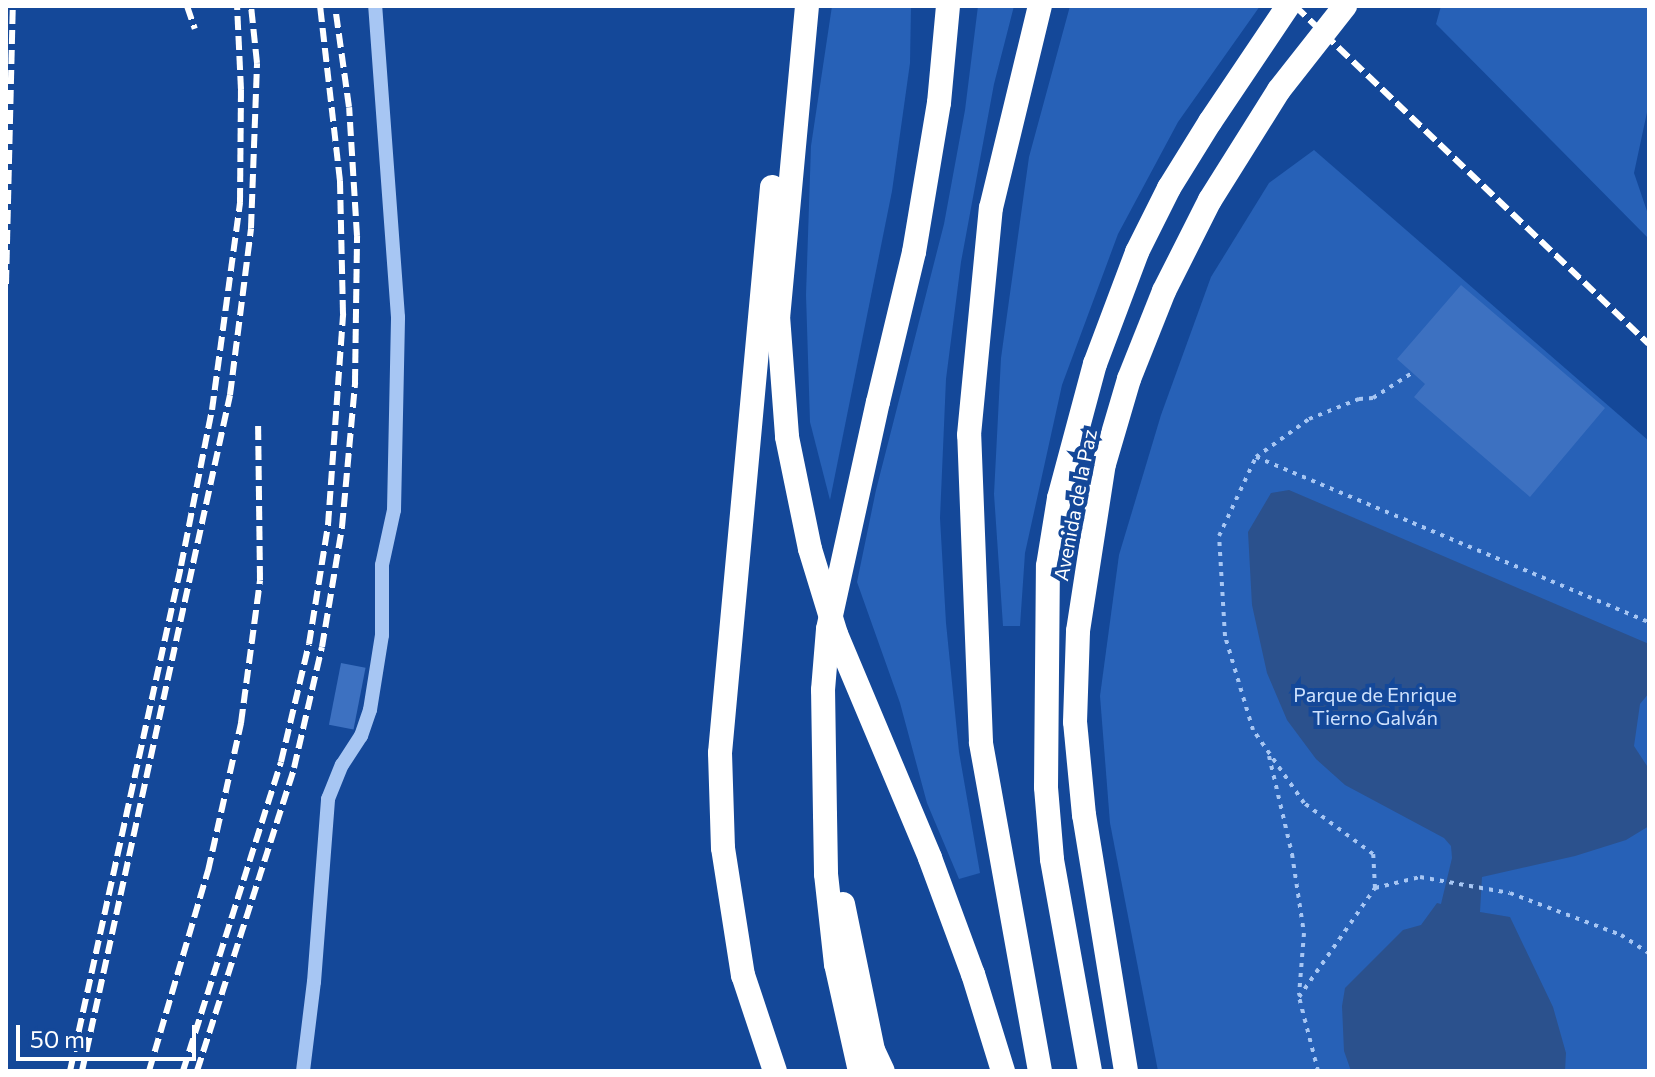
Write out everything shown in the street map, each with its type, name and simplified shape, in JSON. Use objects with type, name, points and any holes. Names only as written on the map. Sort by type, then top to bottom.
[{"type":"highway","points":[[775,1071],[743,975],[723,848],[720,753],[759,304],[791,6]]},
{"type":"highway","points":[[807,6],[778,316],[787,437],[810,549],[836,634],[930,858],[973,974],[1003,1071]]},
{"type":"highway","points":[[860,1071],[836,964],[826,874],[823,690],[828,629],[914,252],[939,103],[948,6]]},
{"type":"highway","points":[[1040,6],[991,208],[969,435],[981,742],[1040,1071]]},
{"type":"highway","points":[[1090,1071],[1052,859],[1046,787],[1048,566],[1059,498],[1095,364],[1137,252],[1169,188],[1288,6]]},
{"type":"highway","name":"Avenida de la Paz","points":[[1126,1071],[1084,815],[1075,722],[1078,631],[1104,464],[1129,379],[1164,291],[1204,213],[1279,90],[1345,6]]},
{"type":"highway","points":[[825,817],[873,1050],[883,1071]]},
{"type":"lane","points":[[303,1071],[314,982],[328,799],[342,765],[361,736],[370,710],[382,635],[382,565],[394,510],[398,317],[375,6]]},
{"type":"path","points":[[1299,997],[1375,888],[1373,854],[1304,803],[1253,730],[1225,636],[1219,536],[1256,457],[1309,419],[1359,399],[1373,398],[1412,373]]},
{"type":"path","points":[[1256,457],[1649,622]]},
{"type":"path","points":[[1267,750],[1292,854],[1304,933],[1299,997],[1318,1071]]},
{"type":"path","points":[[1375,888],[1420,877],[1510,893],[1621,935],[1649,953]]},
{"type":"green space","points":[[832,6],[911,6],[910,63],[892,191],[830,500],[810,422],[806,295],[811,146]]},
{"type":"green space","points":[[978,6],[1014,6],[994,84],[961,262],[946,379],[940,518],[946,623],[959,752],[980,873],[959,879],[927,803],[900,703],[857,582],[876,490],[944,224],[965,110]]},
{"type":"green space","points":[[1070,6],[1260,6],[1178,122],[1118,234],[1062,385],[1025,553],[1020,626],[1003,626],[994,494],[1001,358],[1029,157]]},
{"type":"green space","points":[[1441,6],[1649,6],[1649,103],[1634,173],[1649,217],[1649,239],[1436,24]]},
{"type":"green space","name":"Parque de Enrique Tierno Galván","points":[[1314,150],[1649,441],[1649,1071],[1158,1071],[1110,823],[1100,696],[1119,555],[1161,415],[1211,277],[1269,183]]},
{"type":"shaded area","points":[[1289,490],[1649,644],[1649,693],[1640,704],[1634,746],[1649,769],[1649,826],[1626,840],[1575,856],[1482,877],[1480,912],[1510,917],[1553,1007],[1566,1053],[1565,1071],[1351,1071],[1344,1051],[1342,1006],[1345,988],[1403,930],[1421,925],[1437,903],[1441,904],[1452,858],[1451,846],[1444,838],[1345,785],[1316,759],[1287,720],[1267,673],[1252,605],[1248,532],[1271,493]]},
{"type":"building","points":[[1461,285],[1605,408],[1530,497],[1414,397],[1425,384],[1397,359]]},
{"type":"building","points":[[341,663],[366,668],[354,730],[329,725]]},
{"type":"railway","points":[[6,284],[13,6]]},
{"type":"railway","points":[[187,6],[195,29]]},
{"type":"railway","points":[[70,1071],[181,566],[212,410],[240,202],[241,90],[237,6]]},
{"type":"railway","points":[[82,1071],[230,395],[251,228],[257,63],[251,6]]},
{"type":"railway","points":[[183,1071],[281,762],[309,644],[328,525],[343,314],[340,181],[320,6]]},
{"type":"railway","points":[[197,1071],[294,768],[322,647],[342,527],[355,383],[357,236],[349,107],[335,6]]},
{"type":"railway","points":[[1295,6],[1649,344]]},
{"type":"railway","points":[[149,1071],[208,871],[241,723],[260,580],[258,422]]}]
